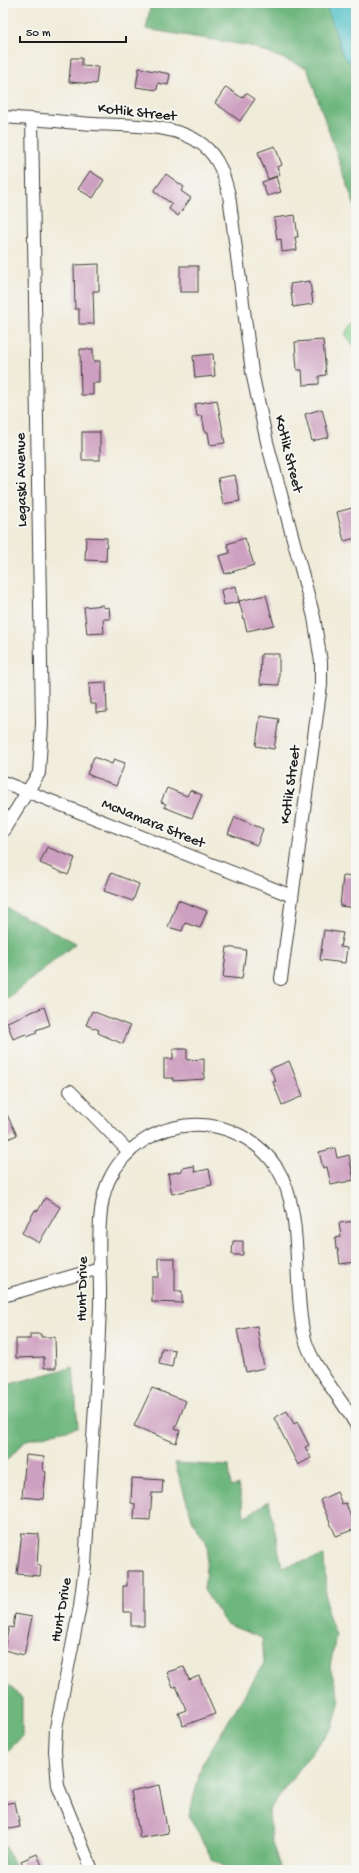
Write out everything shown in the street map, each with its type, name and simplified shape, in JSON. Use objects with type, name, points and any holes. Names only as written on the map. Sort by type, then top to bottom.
[{"type":"street","name":"Kotlik Street","points":[[3,117],[156,128],[178,132],[188,135],[202,144],[214,155],[223,173],[229,195],[252,372],[267,442],[314,617],[321,662],[321,685],[281,979]]},
{"type":"street","name":"Legaski Avenue","points":[[3,831],[39,773],[42,724],[32,119]]},
{"type":"street","name":"McNamara Street","points":[[3,782],[292,896]]},
{"type":"street","points":[[70,1091],[129,1152]]},
{"type":"street","name":"Hunt Drive","points":[[92,1870],[58,1786],[55,1751],[56,1728],[80,1606],[85,1566],[100,1268],[100,1216],[104,1192],[114,1170],[129,1152],[143,1140],[171,1128],[194,1125],[212,1126],[230,1131],[251,1142],[269,1158],[282,1178],[290,1201],[304,1335],[315,1361],[348,1409],[356,1424]]},
{"type":"street","points":[[3,1296],[100,1268]]},
{"type":"green space","points":[[151,3],[356,3],[356,210],[307,68],[250,46],[146,29]]},
{"type":"green space","points":[[353,323],[356,323],[356,349],[345,334]]},
{"type":"green space","points":[[3,906],[76,943],[3,1002]]},
{"type":"green space","points":[[73,1367],[78,1427],[27,1440],[3,1464],[3,1386]]},
{"type":"green space","points":[[175,1463],[229,1466],[231,1487],[238,1485],[245,1517],[269,1501],[282,1567],[324,1556],[327,1611],[336,1636],[330,1667],[340,1700],[333,1727],[269,1810],[271,1839],[280,1867],[275,1870],[230,1870],[212,1859],[189,1816],[202,1764],[264,1663],[262,1638],[226,1624],[204,1590],[208,1546],[193,1522]]},
{"type":"green space","points":[[3,1680],[22,1698],[22,1736],[3,1757]]},
{"type":"green space","points":[[3,1845],[6,1847],[16,1870],[3,1870]]},
{"type":"water","points":[[323,3],[356,3],[356,68],[343,56],[329,13]]},
{"type":"building","points":[[71,58],[82,58],[82,66],[98,67],[96,84],[69,82]]},
{"type":"building","points":[[139,68],[170,74],[168,85],[158,83],[157,90],[136,87]]},
{"type":"building","points":[[226,87],[242,98],[246,93],[255,99],[240,121],[215,103]]},
{"type":"building","points":[[275,146],[282,165],[277,167],[280,175],[268,179],[258,152]]},
{"type":"building","points":[[90,171],[104,180],[93,198],[78,189]]},
{"type":"building","points":[[166,174],[184,187],[181,191],[191,198],[178,216],[169,209],[172,204],[154,191]]},
{"type":"building","points":[[276,177],[281,192],[267,196],[262,182]]},
{"type":"building","points":[[295,215],[298,237],[295,237],[297,250],[282,252],[281,239],[277,240],[274,218]]},
{"type":"building","points":[[99,264],[99,291],[93,291],[94,324],[79,324],[79,309],[75,309],[74,265]]},
{"type":"building","points":[[180,266],[198,266],[198,292],[180,292]]},
{"type":"building","points":[[310,281],[313,304],[293,307],[290,284]]},
{"type":"building","points":[[323,340],[326,375],[319,376],[319,384],[303,385],[302,370],[297,370],[295,342]]},
{"type":"building","points":[[80,349],[93,349],[93,361],[100,361],[100,383],[93,383],[93,395],[81,395]]},
{"type":"building","points":[[213,354],[215,376],[195,378],[193,356]]},
{"type":"building","points":[[217,400],[225,443],[210,445],[208,432],[205,432],[202,416],[197,416],[195,404]]},
{"type":"building","points":[[322,409],[329,437],[312,441],[305,414]]},
{"type":"building","points":[[82,432],[100,432],[100,460],[82,460]]},
{"type":"building","points":[[235,475],[240,501],[223,504],[218,478]]},
{"type":"building","points":[[356,507],[356,538],[344,541],[337,512]]},
{"type":"building","points":[[86,537],[107,538],[106,561],[85,560]]},
{"type":"building","points":[[245,538],[254,565],[225,574],[219,556],[230,553],[227,544]]},
{"type":"building","points":[[236,586],[239,602],[224,605],[221,590]]},
{"type":"building","points":[[266,595],[274,625],[247,631],[239,601]]},
{"type":"building","points":[[103,605],[103,608],[109,607],[110,619],[103,619],[104,633],[87,634],[84,607]]},
{"type":"building","points":[[261,654],[279,654],[279,685],[260,684]]},
{"type":"building","points":[[106,682],[107,712],[96,713],[96,704],[90,704],[89,683]]},
{"type":"building","points":[[260,716],[279,719],[274,749],[256,746]]},
{"type":"building","points":[[94,757],[112,764],[114,759],[125,763],[116,786],[87,774]]},
{"type":"building","points":[[167,788],[187,796],[190,790],[202,795],[192,818],[164,807],[166,804],[161,802]]},
{"type":"building","points":[[235,817],[263,829],[257,845],[228,834]]},
{"type":"building","points":[[47,847],[75,858],[68,875],[40,863]]},
{"type":"building","points":[[111,873],[139,884],[133,901],[104,891]]},
{"type":"building","points":[[343,876],[356,877],[356,908],[340,906]]},
{"type":"building","points":[[178,900],[207,911],[200,928],[185,923],[182,931],[168,927]]},
{"type":"building","points":[[324,930],[343,933],[340,947],[347,948],[345,963],[320,960]]},
{"type":"building","points":[[227,947],[246,950],[242,979],[223,977]]},
{"type":"building","points":[[44,1007],[50,1025],[36,1030],[37,1033],[27,1037],[26,1034],[13,1039],[7,1022]]},
{"type":"building","points":[[92,1011],[130,1026],[123,1044],[98,1033],[99,1030],[86,1025]]},
{"type":"building","points":[[173,1049],[187,1049],[187,1060],[204,1059],[204,1079],[173,1081],[173,1078],[164,1078],[164,1059],[173,1059]]},
{"type":"building","points":[[289,1061],[303,1096],[282,1105],[273,1082],[276,1081],[270,1069]]},
{"type":"building","points":[[3,1107],[17,1135],[3,1141]]},
{"type":"building","points":[[335,1148],[337,1158],[349,1155],[354,1180],[331,1185],[327,1167],[323,1168],[319,1152]]},
{"type":"building","points":[[194,1166],[195,1172],[209,1169],[212,1185],[172,1194],[168,1174],[182,1171],[182,1168]]},
{"type":"building","points":[[45,1198],[60,1207],[39,1243],[22,1233],[35,1210],[38,1211]]},
{"type":"building","points":[[356,1221],[356,1262],[340,1264],[335,1238],[341,1237],[339,1223]]},
{"type":"building","points":[[233,1241],[243,1241],[243,1255],[232,1255]]},
{"type":"building","points":[[159,1258],[175,1258],[175,1291],[182,1291],[182,1303],[152,1302],[152,1277],[159,1277]]},
{"type":"building","points":[[257,1326],[264,1368],[246,1372],[237,1330]]},
{"type":"building","points":[[30,1334],[41,1334],[41,1337],[55,1337],[56,1368],[44,1368],[44,1357],[16,1358],[16,1339],[30,1339]]},
{"type":"building","points":[[162,1348],[175,1350],[172,1367],[159,1364]]},
{"type":"building","points":[[152,1388],[186,1401],[175,1429],[180,1431],[176,1443],[134,1426]]},
{"type":"building","points":[[287,1411],[294,1424],[297,1422],[309,1445],[305,1447],[311,1458],[298,1465],[274,1418]]},
{"type":"building","points":[[26,1455],[44,1457],[43,1471],[46,1472],[43,1499],[22,1497]]},
{"type":"building","points":[[132,1478],[163,1480],[162,1493],[152,1493],[150,1520],[134,1519],[135,1504],[131,1503]]},
{"type":"building","points":[[337,1492],[342,1504],[346,1503],[355,1529],[336,1536],[320,1500]]},
{"type":"building","points":[[22,1533],[39,1534],[37,1565],[41,1566],[40,1576],[17,1574]]},
{"type":"building","points":[[127,1571],[144,1571],[144,1626],[131,1626],[131,1612],[123,1612],[123,1586],[127,1586]]},
{"type":"building","points":[[15,1614],[32,1617],[24,1655],[4,1650],[9,1627],[13,1628]]},
{"type":"building","points":[[184,1667],[189,1680],[199,1676],[215,1714],[183,1726],[178,1713],[186,1710],[176,1686],[173,1688],[167,1672]]},
{"type":"building","points":[[159,1785],[168,1833],[140,1838],[131,1791]]},
{"type":"building","points":[[15,1802],[20,1827],[3,1830],[3,1804]]},
{"type":"building","points":[[37,1854],[44,1870],[25,1870],[21,1861]]}]
